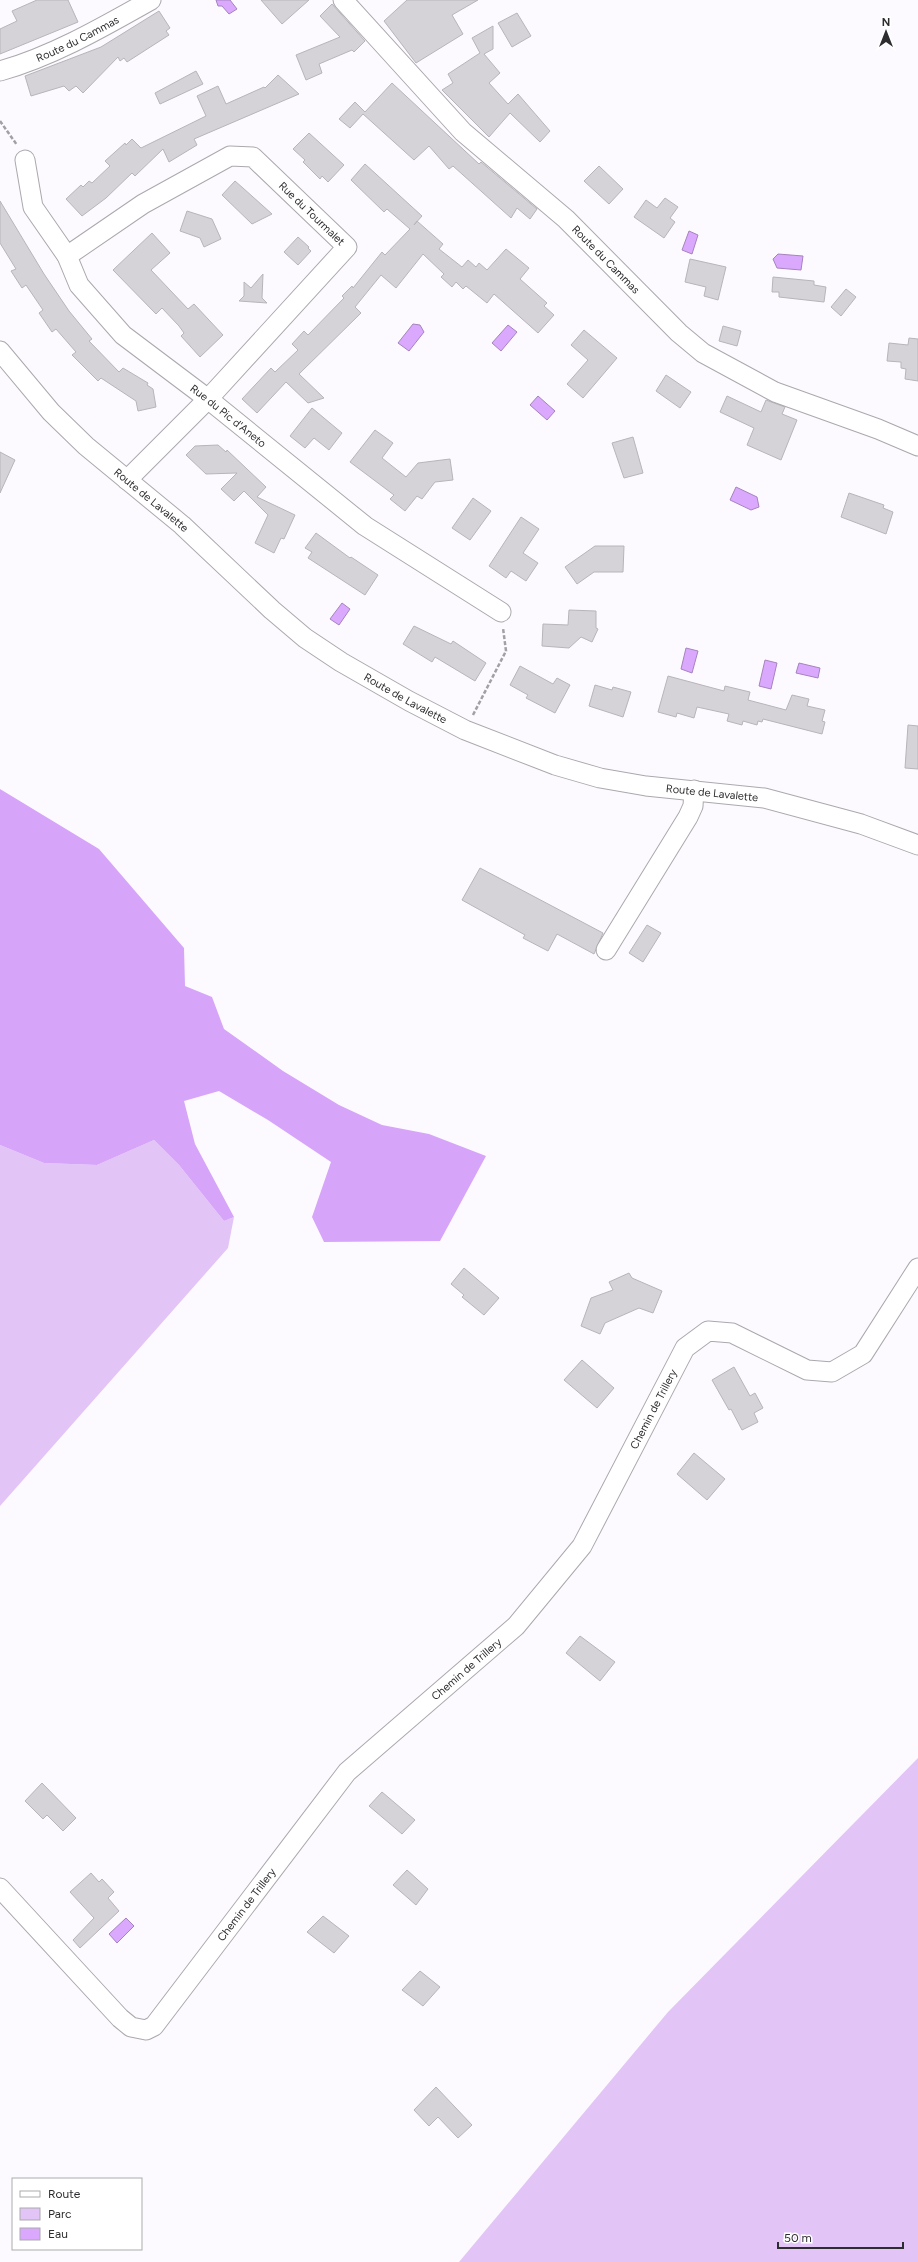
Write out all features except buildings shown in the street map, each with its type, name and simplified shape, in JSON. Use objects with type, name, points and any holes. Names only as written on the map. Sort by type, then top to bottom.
[{"type":"street","name":"Route du Cammas","points":[[0,71],[41,56],[107,25],[152,0]]},
{"type":"street","name":"Route du Cammas","points":[[343,0],[463,132],[566,219],[678,333],[703,353],[775,392],[918,446]]},
{"type":"street","name":"Rue du Tourmalet","points":[[67,256],[143,204],[230,156],[253,157],[347,247],[208,399],[127,480]]},
{"type":"street","name":"Rue du Pic d'Aneto","points":[[25,160],[33,206],[67,256],[80,285],[123,335],[208,399],[365,526],[501,612]]},
{"type":"street","name":"Route de Lavalette","points":[[0,352],[51,412],[127,480],[182,525],[272,610],[305,638],[341,662],[408,701],[465,730],[555,765],[600,778],[646,786],[764,798],[814,810],[861,824],[918,845]]},
{"type":"street","points":[[606,950],[688,817],[693,806],[694,790]]},
{"type":"street","name":"Chemin de Trillery","points":[[0,1888],[120,2018],[131,2027],[146,2030],[154,2026],[348,1772],[516,1626],[582,1546],[685,1348],[708,1331],[732,1333],[807,1370],[832,1372],[863,1354],[918,1268]]},
{"type":"path","points":[[0,121],[25,160]]},
{"type":"path","points":[[465,730],[506,651],[501,612]]},
{"type":"green space","points":[[154,1140],[179,1165],[224,1221],[234,1217],[228,1248],[0,1506],[0,1145],[44,1163],[97,1165]]},
{"type":"green space","points":[[918,1758],[918,2262],[459,2262],[668,2012]]},
{"type":"shaded area","points":[[0,789],[99,849],[184,948],[185,986],[212,997],[224,1029],[283,1071],[339,1105],[382,1125],[429,1134],[486,1156],[440,1241],[324,1242],[312,1217],[331,1162],[268,1120],[219,1091],[184,1101],[195,1144],[234,1217],[224,1221],[179,1165],[154,1140],[97,1165],[44,1163],[0,1145]]},
{"type":"water","points":[[216,0],[230,0],[237,9],[229,14],[222,6],[218,6]]},
{"type":"water","points":[[689,231],[698,235],[692,254],[682,250]]},
{"type":"water","points":[[778,254],[803,256],[801,270],[777,268],[773,259]]},
{"type":"water","points":[[413,324],[420,325],[424,332],[409,351],[398,343]]},
{"type":"water","points":[[508,325],[517,332],[501,351],[492,343]]},
{"type":"water","points":[[538,396],[555,411],[547,420],[530,405]]},
{"type":"water","points":[[736,487],[757,497],[759,507],[751,510],[730,500]]},
{"type":"water","points":[[342,603],[350,609],[339,625],[330,619]]},
{"type":"water","points":[[686,648],[698,651],[692,673],[681,669]]},
{"type":"water","points":[[765,660],[777,663],[771,689],[759,686]]},
{"type":"water","points":[[799,663],[820,668],[818,678],[796,673]]},
{"type":"water","points":[[126,1918],[134,1926],[117,1943],[109,1934]]}]
